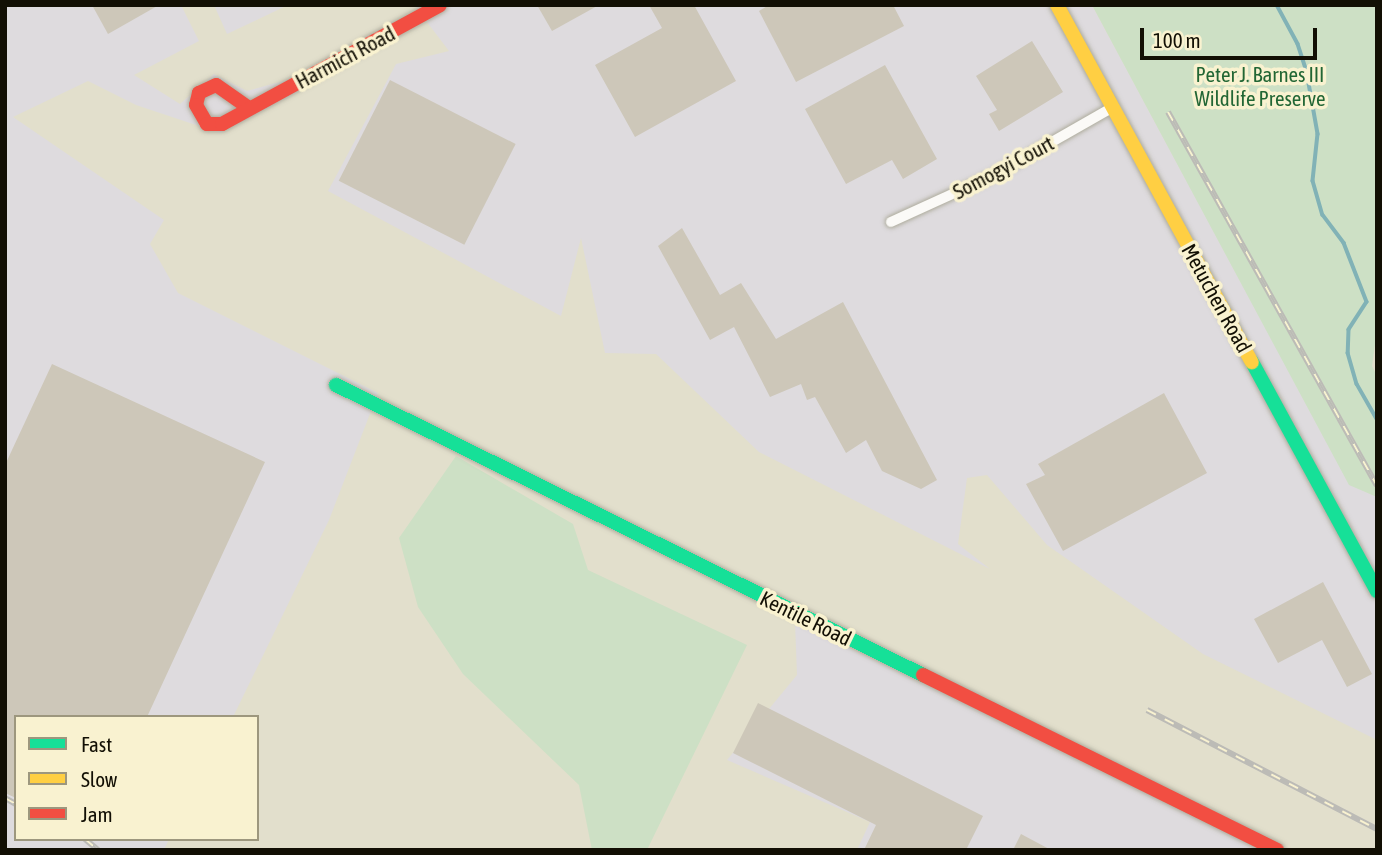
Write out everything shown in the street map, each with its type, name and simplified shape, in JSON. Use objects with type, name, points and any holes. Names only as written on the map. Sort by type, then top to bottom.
[{"type":"street","name":"Harmich Road","points":[[249,108],[440,5]]},
{"type":"street","name":"Metuchen Road","points":[[1057,5],[1377,591]]},
{"type":"street","name":"Somogyi Court","points":[[891,222],[994,175],[1113,107]]},
{"type":"street","name":"Kentile Road","points":[[336,384],[1277,850]]},
{"type":"shaded area","points":[[5,5],[181,5],[199,41],[134,75],[180,104],[214,74],[247,91],[356,61],[220,133],[136,105],[88,81],[13,117],[164,220],[150,244],[178,293],[378,393],[329,520],[234,715],[14,715],[14,841],[168,841],[164,850],[5,850]]},
{"type":"shaded area","points":[[214,5],[288,5],[227,34]]},
{"type":"shaded area","points":[[414,5],[1092,5],[1349,484],[1377,497],[1377,740],[1203,654],[1047,545],[987,475],[967,478],[958,544],[990,569],[759,452],[656,354],[605,353],[581,238],[561,316],[328,191],[396,64],[449,51]]},
{"type":"shaded area","points":[[795,622],[1274,850],[857,850],[870,822],[727,760],[797,675]]},
{"type":"green space","name":"Peter J. Barnes III Wildlife Preserve","points":[[1092,5],[1377,5],[1377,331],[1372,366],[1377,376],[1377,497],[1349,485]]},
{"type":"green space","points":[[456,456],[573,524],[588,570],[747,645],[647,850],[592,850],[579,785],[463,674],[418,607],[399,538]]},
{"type":"building","points":[[92,5],[159,5],[108,34]]},
{"type":"building","points":[[537,5],[599,5],[552,31]]},
{"type":"building","points":[[649,5],[694,5],[736,81],[635,137],[595,65],[662,28]]},
{"type":"building","points":[[769,5],[893,5],[904,26],[796,82],[759,11]]},
{"type":"building","points":[[1032,41],[1063,92],[999,131],[989,114],[997,110],[976,76]]},
{"type":"building","points":[[885,65],[937,159],[903,179],[892,160],[846,184],[805,109]]},
{"type":"building","points":[[390,80],[516,144],[464,245],[339,181]]},
{"type":"building","points":[[682,228],[720,295],[741,283],[776,339],[843,302],[937,480],[921,489],[882,471],[866,440],[846,453],[815,397],[807,400],[801,384],[770,397],[734,327],[710,340],[658,246]]},
{"type":"building","points":[[52,364],[265,462],[148,715],[14,715],[14,797],[5,793],[5,465]]},
{"type":"building","points":[[1164,393],[1207,473],[1063,551],[1026,484],[1045,475],[1038,464]]},
{"type":"building","points":[[1323,582],[1372,674],[1347,687],[1322,640],[1278,663],[1254,619]]},
{"type":"building","points":[[758,703],[983,816],[966,850],[864,850],[876,825],[733,753]]},
{"type":"building","points":[[1021,834],[1051,850],[1013,850]]},
{"type":"waterway","points":[[1277,5],[1298,44],[1307,72],[1318,134],[1313,181],[1323,215],[1344,243],[1367,302],[1349,330],[1348,353],[1357,384],[1377,419]]},
{"type":"railway","points":[[1168,112],[1377,486]]},
{"type":"railway","points":[[1147,710],[1377,829]]},
{"type":"railway","points":[[5,798],[14,803]]},
{"type":"railway","points":[[87,841],[98,850]]},
{"type":"traffic: fast","points":[[1252,362],[1377,591]]},
{"type":"traffic: fast","points":[[336,385],[923,675]]},
{"type":"traffic: slow","points":[[1057,5],[1252,362]]},
{"type":"traffic: jam","points":[[249,108],[216,85],[199,93],[196,105],[207,124],[222,124],[440,5]]},
{"type":"traffic: jam","points":[[923,675],[1277,850]]}]
